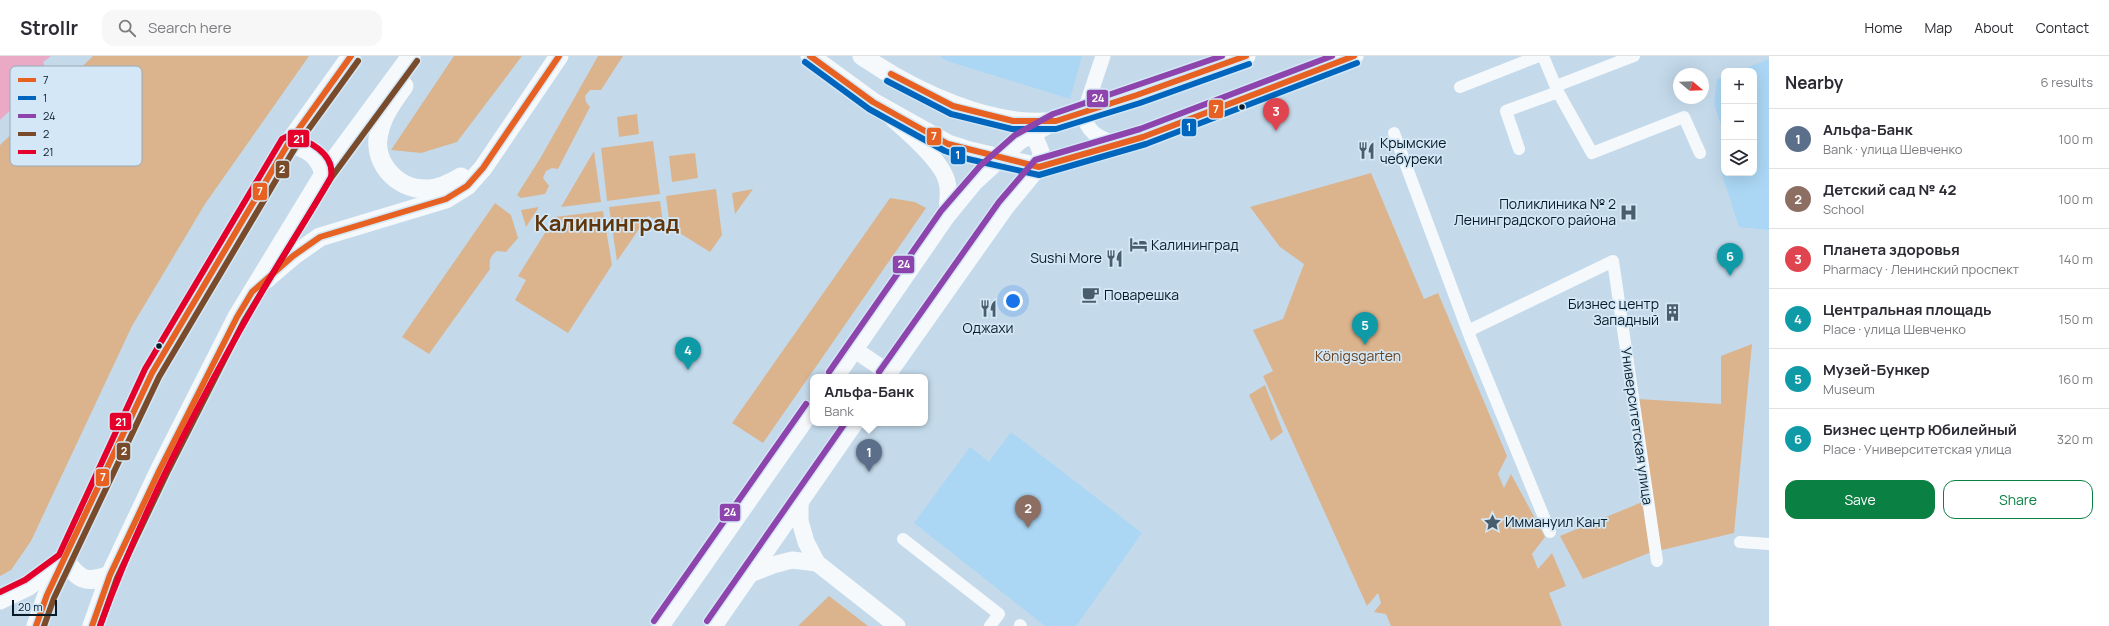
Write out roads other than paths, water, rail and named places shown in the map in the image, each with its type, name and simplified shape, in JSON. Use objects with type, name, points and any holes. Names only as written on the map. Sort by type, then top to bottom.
[{"type":"main road","points":[[36,626],[47,595],[65,560],[152,373],[288,144],[351,56]]},
{"type":"main road","points":[[92,626],[110,575],[189,409],[252,292],[324,174],[411,56]]},
{"type":"main road","points":[[418,56],[417,67],[391,105],[380,129],[378,149],[382,163],[390,174],[399,182],[412,188],[428,190],[443,186],[460,178],[474,161],[544,56]]},
{"type":"main road","points":[[252,292],[293,256],[320,237],[352,226],[446,199],[467,186],[483,168],[559,56]]},
{"type":"main road","points":[[810,56],[873,102],[913,136],[945,174],[948,183],[947,216]]},
{"type":"main road","points":[[862,56],[882,70],[953,106],[1014,121],[1056,121]]},
{"type":"main road","points":[[838,374],[947,216],[974,183],[1000,158],[1031,134],[1056,121],[1084,113],[1246,56]]},
{"type":"main road","points":[[873,102],[948,144],[1039,167],[1123,144],[1354,56]]},
{"type":"main road","points":[[889,374],[1006,206],[1039,167],[1041,152],[1037,142],[1031,134],[1014,121]]},
{"type":"main road","points":[[288,144],[299,146],[312,154],[321,162],[324,174]]},
{"type":"main road","points":[[855,350],[887,374]]},
{"type":"main road","points":[[661,626],[810,413]]},
{"type":"main road","points":[[714,626],[853,426]]},
{"type":"main road","points":[[800,503],[800,521],[806,542],[817,563],[897,626]]},
{"type":"main road","points":[[65,560],[74,573],[88,580],[98,579],[110,575]]},
{"type":"main road","points":[[0,601],[29,587],[65,560]]},
{"type":"main road","points":[[750,574],[773,565],[792,560],[817,563]]},
{"type":"street","points":[[1103,56],[1084,113],[1087,127],[1096,135],[1109,141],[1123,144]]},
{"type":"street","points":[[1460,87],[1539,56]]},
{"type":"street","points":[[1543,56],[1557,89],[1592,152],[1684,117],[1700,154]]},
{"type":"street","points":[[1519,149],[1506,111],[1634,56]]},
{"type":"street","points":[[1394,133],[1468,331],[1550,532]]},
{"type":"street","name":"Университетская улица","points":[[1468,331],[1613,261],[1657,561]]},
{"type":"street","points":[[903,539],[999,614],[990,626]]},
{"type":"street","points":[[1740,542],[1769,544]]},
{"type":"place","name":"Планета здоровья","points":[[1276,131]]},
{"type":"place","name":"Крымские чебуреки","points":[[1367,151]]},
{"type":"place","name":"Поликлиника № 2 Ленинградского района","points":[[1629,212]]},
{"type":"place","name":"Калининград","points":[[1138,245]]},
{"type":"place","name":"Sushi More","points":[[1115,258]]},
{"type":"place","name":"Бизнес центр Юбилейный","points":[[1730,276]]},
{"type":"place","name":"Поварешка","points":[[1091,295]]},
{"type":"place","name":"Оджахи","points":[[988,308]]},
{"type":"place","name":"Бизнес центр Западный","points":[[1672,312]]},
{"type":"place","name":"Музей-Бункер","points":[[1365,345]]},
{"type":"place","name":"Центральная площадь","points":[[688,370]]},
{"type":"place","name":"Альфа-Банк","points":[[869,472]]},
{"type":"place","name":"Иммануил Кант","points":[[1492,522]]},
{"type":"place","name":"Детский сад № 42","points":[[1028,528]]},
{"type":"district","name":"Калининград","points":[[607,223]]},
{"type":"park label","name":"Königsgarten","points":[[1358,356]]}]
